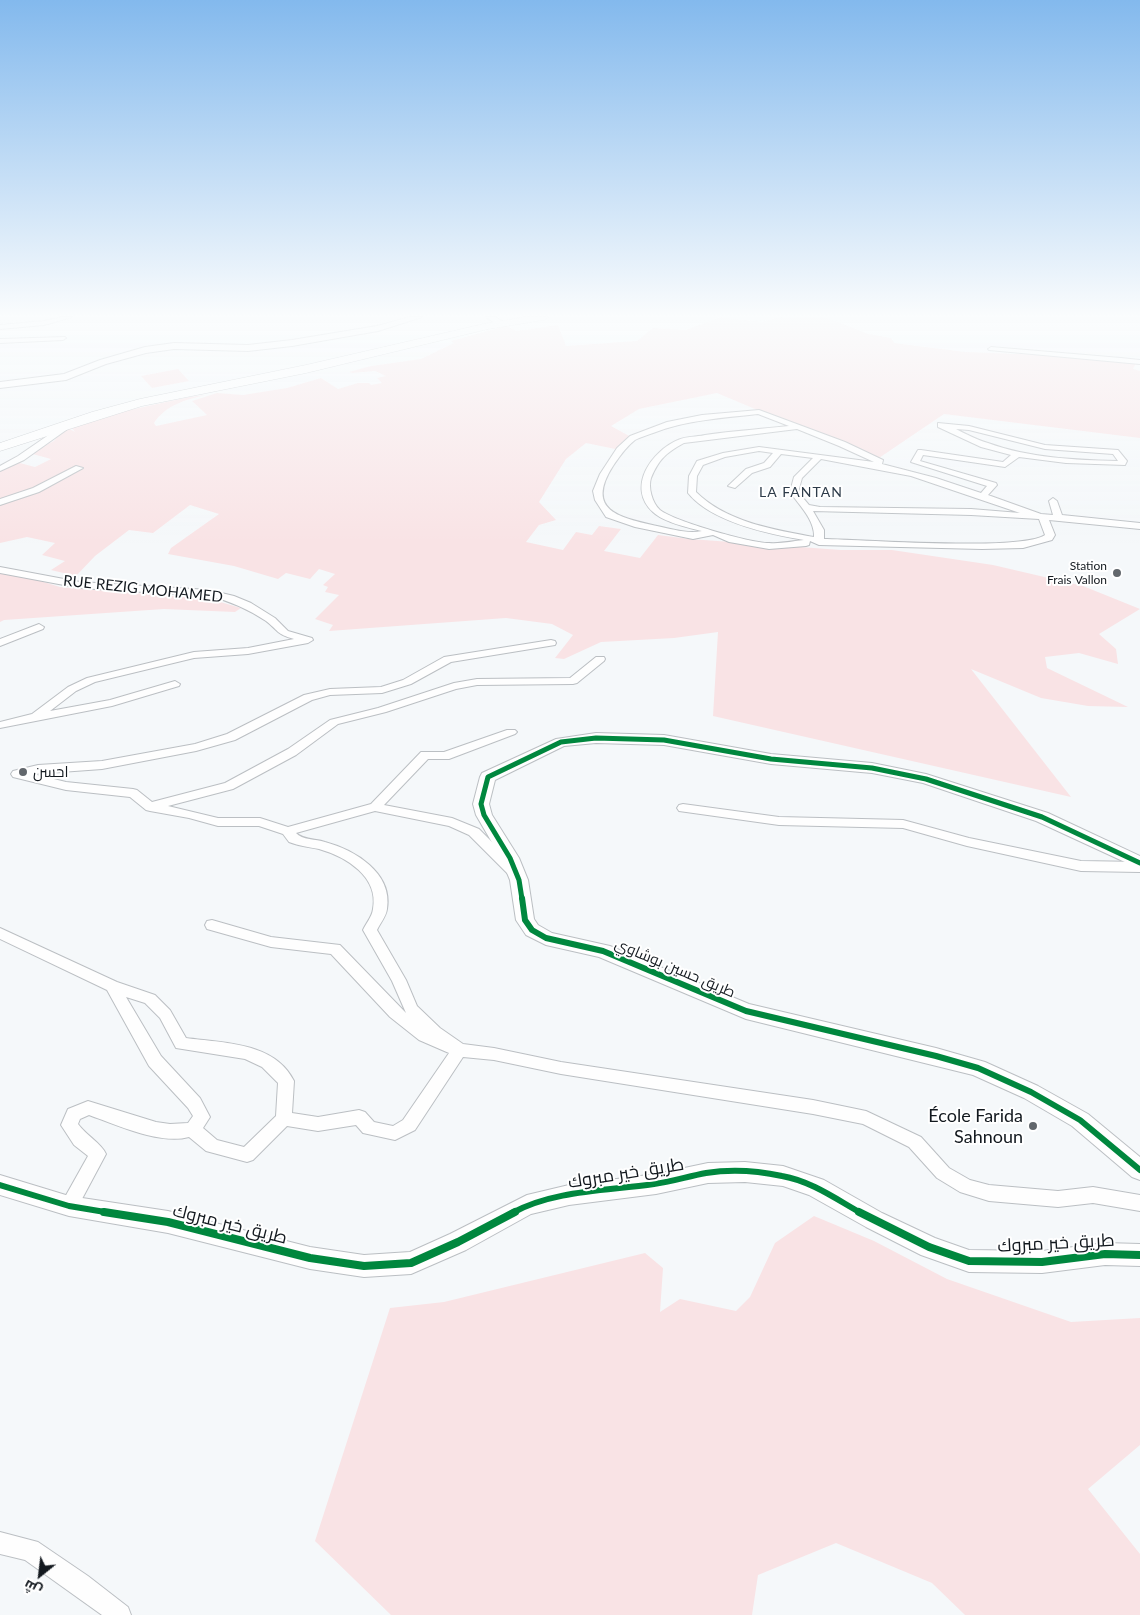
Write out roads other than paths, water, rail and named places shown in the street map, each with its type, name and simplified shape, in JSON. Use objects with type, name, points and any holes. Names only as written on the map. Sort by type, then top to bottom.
[{"type":"highway","points":[[0,439],[123,400],[161,392]]},
{"type":"highway","points":[[0,447],[140,403],[192,392]]},
{"type":"street","points":[[714,532],[693,536],[635,524],[609,516],[599,500],[598,491],[604,474],[620,450],[632,438],[670,424],[702,416],[759,412],[842,444],[896,469],[1044,518]]},
{"type":"street","points":[[0,469],[21,458],[72,423]]},
{"type":"street","points":[[941,425],[969,428],[1045,447],[1115,452],[1123,461],[1122,463],[1115,463],[1060,460],[1017,454],[984,445],[941,425]]},
{"type":"street","points":[[799,428],[738,433],[682,441],[667,449],[654,462],[645,484],[648,498],[656,511],[680,522],[714,532],[729,539],[769,546],[822,542],[954,546],[1022,545],[1049,538],[1044,518]]},
{"type":"street","points":[[822,542],[779,533],[728,517],[704,505],[692,493],[693,476],[700,463],[723,455],[752,450],[819,456],[896,469]]},
{"type":"street","points":[[732,486],[749,471],[767,465],[779,451]]},
{"type":"street","points":[[982,496],[993,485],[915,462],[921,452],[1005,465],[1017,454]]},
{"type":"street","points":[[819,456],[798,477],[794,492],[806,507],[819,530],[822,542]]},
{"type":"street","points":[[1060,460],[1098,469]]},
{"type":"street","points":[[0,502],[36,490],[79,468]]},
{"type":"street","points":[[1053,501],[1058,518]]},
{"type":"street","points":[[806,507],[820,510],[972,512],[1140,526]]},
{"type":"street","name":"RUE REZIG MOHAMED","points":[[0,570],[80,585],[216,594],[247,605],[271,620],[284,633],[308,639],[248,651],[194,654],[91,680],[72,689],[36,717],[0,725]]},
{"type":"street","points":[[0,643],[39,627]]},
{"type":"street","points":[[516,875],[474,832],[452,822],[375,807],[288,830],[260,822],[218,822],[189,814],[150,807],[133,793],[66,786],[17,774],[38,769],[102,765],[196,747],[236,735],[308,697],[330,692],[382,690],[407,682],[448,659],[550,643]]},
{"type":"street","points":[[150,807],[229,786],[292,752],[334,722],[382,710],[454,686],[477,682],[573,681],[600,659]]},
{"type":"street","points":[[36,717],[112,703],[176,684]]},
{"type":"street","points":[[382,690],[382,710]]},
{"type":"street","points":[[375,807],[425,755],[444,756],[511,732]]},
{"type":"street","name":"طريق حسين بوشاوي","points":[[1140,863],[1042,817],[926,779],[872,768],[771,759],[664,740],[596,738],[561,742],[488,777],[481,804],[484,815],[510,858],[519,880],[525,920],[532,930],[546,938],[603,951],[746,1011],[917,1051],[978,1068],[1031,1092],[1080,1120],[1140,1170]]},
{"type":"street","points":[[683,808],[779,821],[903,824],[940,832],[967,842],[1081,866],[1140,867]]},
{"type":"street","points":[[288,830],[294,839],[323,846],[347,855],[367,870],[380,886],[380,909],[370,930],[399,980],[411,1009],[435,1032],[459,1050]]},
{"type":"street","points":[[212,925],[270,942],[335,949],[395,1013],[424,1036],[459,1050],[494,1054],[561,1068],[813,1107],[866,1118],[915,1142],[943,1173],[966,1187],[989,1193],[1058,1199],[1094,1195],[1140,1204]]},
{"type":"street","points":[[0,933],[112,986],[150,999],[165,1014],[181,1044],[247,1053],[268,1062],[286,1081],[284,1119],[247,1155],[212,1146],[197,1123],[194,1103],[155,1061],[112,986]]},
{"type":"street","points":[[284,1119],[318,1124],[359,1117],[369,1128],[395,1133],[409,1125],[459,1050]]},
{"type":"street","points":[[69,1206],[98,1154],[80,1140],[69,1125],[74,1114],[88,1108],[144,1126],[174,1132],[197,1123]]},
{"type":"street","name":"طريق خير مبروك","points":[[0,1185],[69,1206],[168,1222],[310,1258],[364,1266],[411,1263],[458,1242],[527,1205],[569,1195],[656,1184],[708,1173],[745,1172],[783,1176],[816,1187],[929,1248],[969,1261],[1042,1262],[1105,1254],[1140,1255]]},
{"type":"street","points":[[0,1543],[30,1550],[80,1584],[120,1615]]},
{"type":"place","name":"Station Frais Vallon","points":[[1117,573]]},
{"type":"place","name":"احسن","points":[[23,772]]},
{"type":"place","name":"École Farida Sahnoun","points":[[1033,1126]]},
{"type":"district","name":"LA FANTAN","points":[[801,492]]}]
